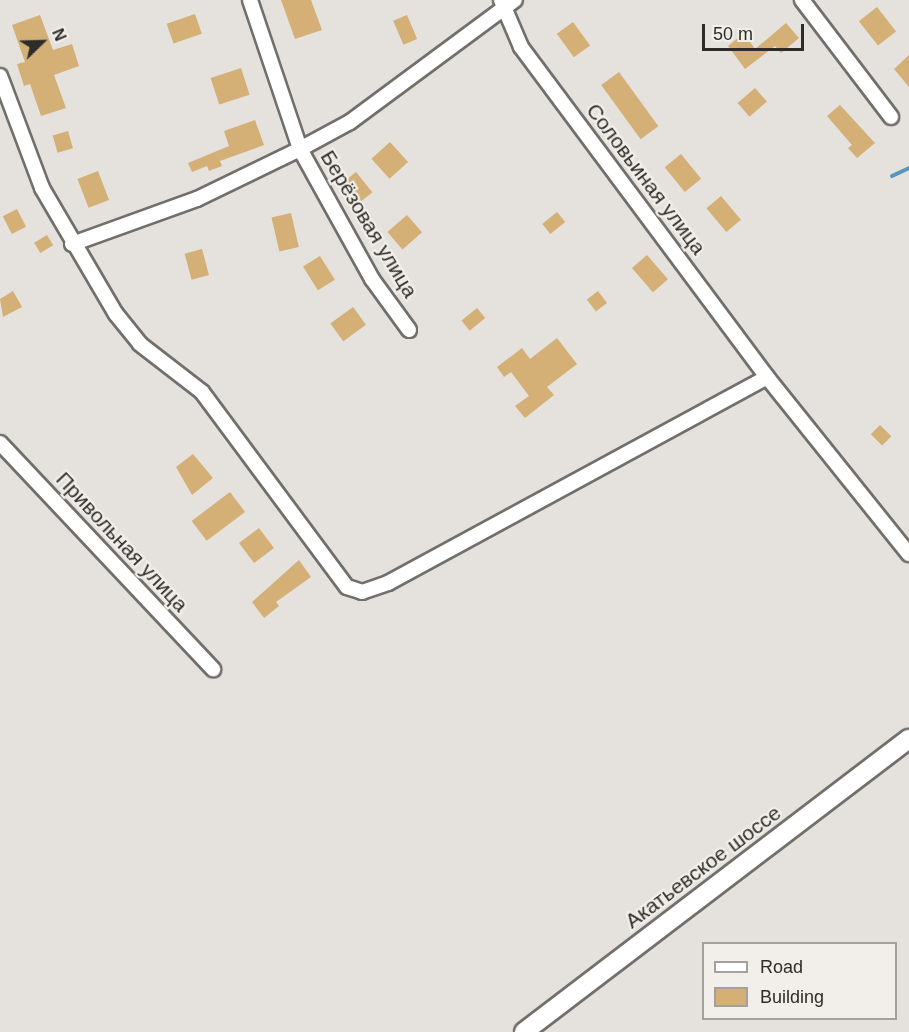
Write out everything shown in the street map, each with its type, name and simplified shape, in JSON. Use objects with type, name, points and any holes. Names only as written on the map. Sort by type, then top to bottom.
[{"type":"street","name":"Берёзовая улица","points":[[250,0],[300,149],[366,269],[409,330]]},
{"type":"street","points":[[802,0],[891,117]]},
{"type":"street","points":[[72,244],[197,199],[350,122],[507,3]]},
{"type":"street","name":"Соловьиная улица","points":[[507,3],[521,47],[767,377],[909,554]]},
{"type":"street","points":[[0,76],[42,188],[72,244],[140,344],[202,392],[331,571],[347,587],[362,592],[388,583],[767,377]]},
{"type":"street","name":"Привольная улица","points":[[0,443],[213,669]]},
{"type":"street","name":"Акатьевское шоссе","points":[[524,1032],[909,739]]},
{"type":"building","points":[[281,0],[311,0],[322,30],[295,39]]},
{"type":"building","points":[[877,7],[896,31],[878,46],[859,21]]},
{"type":"building","points":[[195,14],[202,34],[173,44],[167,24]]},
{"type":"building","points":[[40,15],[53,50],[72,44],[79,66],[54,75],[66,108],[41,116],[30,84],[24,86],[17,64],[25,62],[12,25]]},
{"type":"building","points":[[407,15],[417,39],[403,45],[393,21]]},
{"type":"building","points":[[573,22],[590,45],[574,57],[557,34]]},
{"type":"building","points":[[786,23],[799,38],[781,53],[775,46],[745,69],[728,46],[744,33],[755,49]]},
{"type":"building","points":[[909,55],[909,87],[894,69]]},
{"type":"building","points":[[241,68],[250,95],[219,105],[211,78]]},
{"type":"building","points":[[619,72],[658,126],[641,139],[601,85]]},
{"type":"building","points":[[755,88],[767,102],[749,117],[738,103]]},
{"type":"building","points":[[840,105],[875,143],[857,158],[848,148],[852,145],[827,116]]},
{"type":"building","points":[[255,120],[264,145],[220,161],[222,166],[209,171],[207,166],[192,172],[188,163],[229,146],[224,131]]},
{"type":"building","points":[[68,131],[73,148],[58,153],[53,135]]},
{"type":"building","points":[[390,142],[408,162],[389,179],[371,159]]},
{"type":"building","points":[[681,154],[701,179],[685,192],[665,167]]},
{"type":"building","points":[[98,171],[109,200],[89,208],[77,179]]},
{"type":"building","points":[[356,172],[372,192],[357,205],[340,185]]},
{"type":"building","points":[[721,196],[741,220],[726,232],[706,208]]},
{"type":"building","points":[[17,209],[26,227],[12,234],[3,216]]},
{"type":"building","points":[[557,212],[565,222],[550,234],[542,224]]},
{"type":"building","points":[[291,213],[299,247],[279,252],[272,217]]},
{"type":"building","points":[[407,215],[422,232],[402,249],[387,232]]},
{"type":"building","points":[[47,235],[53,245],[40,253],[34,243]]},
{"type":"building","points":[[202,249],[209,275],[192,280],[185,254]]},
{"type":"building","points":[[647,255],[668,279],[653,292],[632,268]]},
{"type":"building","points":[[320,256],[335,280],[318,290],[303,267]]},
{"type":"building","points":[[13,291],[22,307],[3,317],[0,299]]},
{"type":"building","points":[[598,291],[607,303],[596,311],[587,299]]},
{"type":"building","points":[[353,307],[366,325],[343,341],[330,323]]},
{"type":"building","points":[[477,308],[485,318],[470,331],[461,321]]},
{"type":"building","points":[[557,338],[577,364],[547,387],[554,395],[525,418],[515,406],[529,396],[511,372],[504,377],[497,367],[522,348],[530,359]]},
{"type":"building","points":[[880,425],[891,436],[882,446],[871,434]]},
{"type":"building","points":[[193,454],[213,478],[192,495],[176,467]]},
{"type":"building","points":[[230,492],[245,512],[207,541],[192,521]]},
{"type":"building","points":[[259,528],[274,548],[254,563],[239,543]]},
{"type":"building","points":[[299,560],[311,577],[276,602],[279,606],[264,618],[252,602]]},
{"type":"waterway","points":[[892,176],[909,168]]}]
